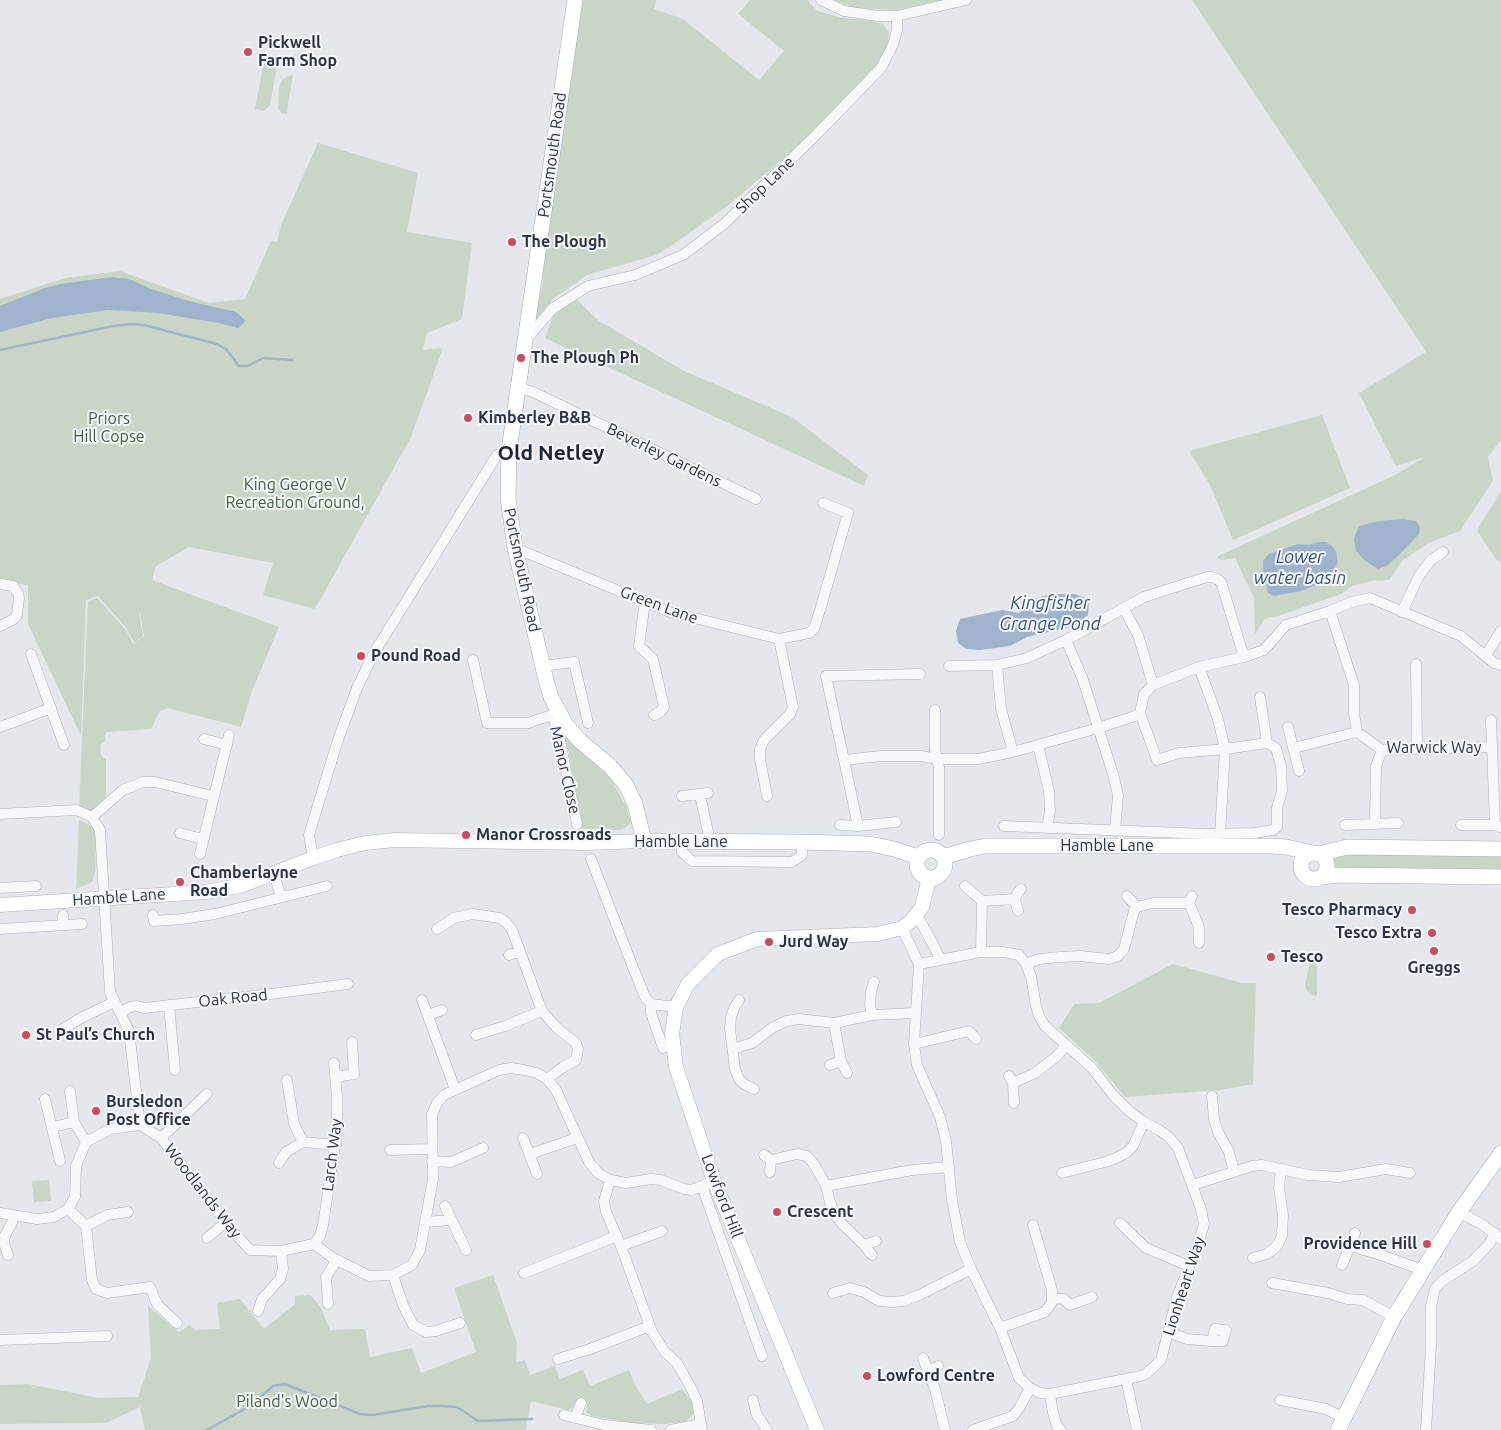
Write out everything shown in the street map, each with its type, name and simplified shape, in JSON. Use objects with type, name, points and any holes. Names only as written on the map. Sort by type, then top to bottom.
[{"type":"main road","name":"Portsmouth Road","points":[[576,0],[548,174],[526,341],[517,387],[509,450],[508,498],[515,548],[542,666],[556,714],[580,742],[610,766],[626,785],[635,804],[644,841]]},
{"type":"main road","name":"Hamble Lane","points":[[644,841],[870,844],[918,857]]},
{"type":"main road","name":"Hamble Lane","points":[[943,857],[970,848],[986,846],[1272,846],[1286,847],[1316,854],[1347,847],[1501,848]]},
{"type":"main road","points":[[1272,846],[1302,867]]},
{"type":"main road","points":[[932,850],[940,854],[943,857],[944,866],[941,874],[933,878],[920,874],[918,870],[918,857],[924,852],[932,850]]},
{"type":"main road","points":[[1316,854],[1327,862],[1327,870],[1316,879],[1309,878],[1304,874],[1302,867],[1303,860],[1316,854]]},
{"type":"main road","points":[[1322,876],[1501,877]]},
{"type":"main road","points":[[1341,1424],[1394,1317],[1459,1212],[1501,1153]]},
{"type":"street","points":[[821,0],[844,11],[878,16],[897,16],[966,0]]},
{"type":"street","name":"Shop Lane","points":[[526,341],[552,309],[588,286],[635,275],[683,255],[724,224],[817,134],[881,68],[893,45],[897,30],[897,16]]},
{"type":"street","name":"Beverley Gardens","points":[[517,387],[533,392],[756,499]]},
{"type":"street","points":[[313,858],[310,835],[338,740],[361,679],[374,653],[497,455],[509,450]]},
{"type":"street","name":"Green Lane","points":[[515,548],[670,612],[779,640],[809,633],[814,629],[848,513],[823,503]]},
{"type":"street","points":[[1402,612],[1420,576],[1431,560],[1443,552]]},
{"type":"street","points":[[949,666],[997,665],[1027,658],[1066,640],[1144,598],[1206,577],[1217,578],[1221,582],[1244,657]]},
{"type":"street","points":[[0,584],[13,586],[19,598],[17,615],[0,626]]},
{"type":"street","points":[[1004,826],[1220,834],[1254,833],[1273,830],[1277,827],[1277,808],[1282,791],[1282,766],[1276,748],[1268,743],[1225,750],[1179,753],[1156,760],[1140,713],[1144,694],[1153,685],[1199,667],[1244,657],[1264,650],[1286,625],[1352,602],[1370,598],[1461,636],[1494,663],[1501,665]]},
{"type":"street","points":[[645,601],[640,646],[653,659],[664,707],[654,715]]},
{"type":"street","points":[[1124,609],[1138,634],[1153,685]]},
{"type":"street","points":[[1294,748],[1357,732],[1354,713],[1354,685],[1330,611]]},
{"type":"street","points":[[1486,655],[1501,631]]},
{"type":"street","points":[[767,796],[760,749],[764,740],[790,714],[793,706],[779,640]]},
{"type":"street","points":[[1066,640],[1083,680],[1113,774],[1118,795],[1115,831]]},
{"type":"street","points":[[31,654],[64,745]]},
{"type":"street","points":[[542,666],[574,662],[588,724]]},
{"type":"street","points":[[470,664],[487,724],[528,723],[556,714]]},
{"type":"street","points":[[1416,664],[1417,749]]},
{"type":"street","points":[[997,665],[1001,708],[1013,752]]},
{"type":"street","points":[[1199,667],[1218,719],[1225,750],[1220,834]]},
{"type":"street","points":[[858,826],[826,676],[920,674]]},
{"type":"street","points":[[1260,698],[1268,743]]},
{"type":"street","points":[[0,727],[51,708]]},
{"type":"street","points":[[935,710],[935,749],[939,767],[939,834]]},
{"type":"street","points":[[844,760],[881,756],[921,756],[937,759],[978,758],[1013,752],[1098,728],[1140,713]]},
{"type":"street","name":"Manor Close","points":[[556,714],[577,824]]},
{"type":"street","name":"Warwick Way","points":[[1491,720],[1492,748],[1497,762],[1498,826]]},
{"type":"street","points":[[1288,727],[1299,771]]},
{"type":"street","name":"Warwick Way","points":[[1357,732],[1382,750],[1492,748]]},
{"type":"street","points":[[200,854],[202,838],[228,740],[204,739]]},
{"type":"street","points":[[1038,745],[1049,791],[1050,811],[1047,828]]},
{"type":"street","points":[[1376,823],[1376,766],[1382,750]]},
{"type":"street","points":[[92,817],[123,790],[143,782],[155,782],[213,796]]},
{"type":"street","points":[[682,796],[704,794],[710,841]]},
{"type":"street","points":[[0,814],[76,810],[92,817],[100,830],[110,992],[129,1031],[140,1125],[110,1129],[86,1142],[76,1166],[75,1197],[68,1209],[54,1217],[37,1219],[0,1214]]},
{"type":"street","points":[[840,825],[858,826],[896,822]]},
{"type":"street","points":[[1345,825],[1398,823]]},
{"type":"street","points":[[1461,825],[1498,826]]},
{"type":"street","points":[[180,833],[202,838]]},
{"type":"street","name":"Hamble Lane","points":[[0,905],[206,892],[243,885],[313,858],[365,843],[395,840],[587,843],[644,841]]},
{"type":"street","points":[[682,841],[682,852],[692,861],[792,862],[802,855],[802,842]]},
{"type":"street","points":[[595,862],[634,970],[645,997],[651,1004],[652,1014],[663,1048]]},
{"type":"street","points":[[274,874],[281,897]]},
{"type":"street","points":[[651,1004],[676,1007],[688,984],[718,954],[757,939],[878,934],[902,928],[917,915],[922,906],[929,878]]},
{"type":"street","points":[[0,888],[36,886]]},
{"type":"street","points":[[153,915],[154,921],[215,914],[327,886]]},
{"type":"street","points":[[965,886],[982,901],[1015,899]]},
{"type":"street","points":[[1018,911],[1015,899],[1021,889]]},
{"type":"street","points":[[1127,896],[1137,907]]},
{"type":"street","points":[[918,964],[981,952],[1003,952],[1019,955],[1026,964],[1039,959],[1060,957],[1080,956],[1109,959],[1118,956],[1124,949],[1134,911],[1137,907],[1153,903],[1191,900],[1198,927],[1199,942]]},
{"type":"street","points":[[981,952],[982,901]]},
{"type":"street","points":[[437,929],[454,918],[472,914],[500,918],[507,923],[512,930],[542,1011],[557,1028],[576,1043],[578,1049],[576,1060],[547,1079]]},
{"type":"street","points":[[917,915],[940,960]]},
{"type":"street","points":[[0,929],[63,920],[82,924]]},
{"type":"street","points":[[902,928],[918,964],[914,1044],[917,1065],[940,1117],[946,1141],[952,1200],[960,1242],[970,1269],[1000,1328],[1019,1378],[1030,1388],[1020,1408],[1013,1416],[973,1430]]},
{"type":"street","points":[[509,955],[520,951]]},
{"type":"street","name":"Lionheart Way","points":[[1026,964],[1032,976],[1039,1016],[1046,1026],[1092,1068],[1119,1102],[1174,1143],[1182,1156],[1202,1208],[1204,1224],[1177,1296],[1160,1360],[1153,1369],[1141,1376],[1050,1394],[1040,1393],[1030,1388]]},
{"type":"street","name":"Oak Road","points":[[120,1013],[130,1007],[144,1008],[348,984]]},
{"type":"street","points":[[870,988],[872,1015]]},
{"type":"street","points":[[422,1000],[454,1089]]},
{"type":"street","points":[[739,1000],[731,1017],[730,1029],[736,1069],[746,1088]]},
{"type":"street","points":[[63,1029],[78,1019],[114,1002]]},
{"type":"street","points":[[169,1005],[175,1070]]},
{"type":"street","name":"Lowford Hill","points":[[676,1007],[672,1034],[676,1067],[708,1184],[817,1430]]},
{"type":"street","points":[[428,1015],[442,1010]]},
{"type":"street","points":[[476,1035],[542,1011]]},
{"type":"street","points":[[733,1049],[752,1043],[786,1021],[799,1020],[834,1023],[872,1015],[915,1013]]},
{"type":"street","points":[[834,1023],[841,1061],[846,1073]]},
{"type":"street","points":[[914,1044],[972,1031]]},
{"type":"street","points":[[335,1077],[354,1074],[352,1042]]},
{"type":"street","points":[[1014,1103],[1011,1080],[1036,1073],[1057,1056],[1066,1045]]},
{"type":"street","points":[[830,1065],[841,1061]]},
{"type":"street","name":"Larch Way","points":[[314,1244],[320,1236],[323,1226],[336,1145],[337,1124],[334,1063]]},
{"type":"street","points":[[314,1244],[337,1260],[369,1276],[393,1275],[412,1265],[420,1250],[433,1179],[432,1114],[437,1103],[444,1095],[454,1089],[488,1074],[511,1068],[537,1073],[547,1079],[556,1090],[589,1162],[598,1173],[610,1180],[626,1183],[651,1179],[661,1180],[684,1189],[692,1190],[708,1184],[762,1356]]},
{"type":"street","points":[[287,1080],[294,1124],[303,1142]]},
{"type":"street","points":[[70,1091],[74,1122],[86,1142]]},
{"type":"street","points":[[161,1138],[208,1094]]},
{"type":"street","points":[[1212,1096],[1214,1119],[1218,1132],[1229,1152],[1234,1172]]},
{"type":"street","points":[[45,1099],[60,1161]]},
{"type":"street","points":[[53,1127],[74,1122]]},
{"type":"street","points":[[1062,1173],[1085,1171],[1126,1152],[1133,1146],[1144,1122]]},
{"type":"street","name":"Woodlands Way","points":[[140,1125],[161,1138],[250,1250],[281,1251],[314,1244]]},
{"type":"street","points":[[523,1138],[537,1174]]},
{"type":"street","points":[[530,1154],[577,1138]]},
{"type":"street","points":[[279,1163],[286,1152],[303,1142],[336,1145]]},
{"type":"street","points":[[432,1161],[451,1162],[483,1148]]},
{"type":"street","points":[[390,1150],[432,1149]]},
{"type":"street","points":[[770,1172],[768,1157],[797,1154],[807,1156],[814,1164],[826,1186],[836,1215],[872,1255]]},
{"type":"street","points":[[1193,1184],[1262,1165],[1308,1175],[1339,1177],[1386,1169],[1410,1173]]},
{"type":"street","points":[[826,1186],[912,1170],[949,1167]]},
{"type":"street","points":[[1253,1258],[1268,1257],[1277,1246],[1283,1230],[1279,1188],[1281,1169]]},
{"type":"street","points":[[610,1180],[604,1200],[606,1212],[619,1241],[652,1332],[665,1352],[677,1363],[697,1401],[702,1427],[671,1430]]},
{"type":"street","points":[[445,1206],[450,1220],[466,1250]]},
{"type":"street","points":[[68,1209],[86,1226],[92,1280],[96,1289],[107,1293],[150,1287],[157,1304],[177,1323]]},
{"type":"street","points":[[86,1226],[108,1215],[128,1212]]},
{"type":"street","points":[[1426,1430],[1431,1346],[1431,1306],[1435,1289],[1442,1280],[1473,1261],[1498,1236],[1459,1212]]},
{"type":"street","points":[[8,1255],[4,1242],[13,1216]]},
{"type":"street","points":[[426,1222],[450,1220]]},
{"type":"street","points":[[207,1238],[226,1222]]},
{"type":"street","points":[[1120,1223],[1146,1248],[1189,1266]]},
{"type":"street","points":[[1000,1328],[1045,1312],[1053,1298],[1041,1237],[1033,1225]]},
{"type":"street","points":[[524,1273],[619,1241],[662,1231]]},
{"type":"street","points":[[1342,1265],[1355,1233]]},
{"type":"street","points":[[864,1244],[876,1241]]},
{"type":"street","points":[[1350,1246],[1423,1270]]},
{"type":"street","points":[[258,1311],[262,1299],[280,1279],[283,1269],[281,1251]]},
{"type":"street","points":[[328,1304],[326,1277],[337,1260]]},
{"type":"street","points":[[833,1293],[850,1288],[864,1292],[880,1301],[904,1300],[919,1295],[970,1269]]},
{"type":"street","points":[[393,1275],[403,1305],[413,1325],[426,1332],[436,1331],[460,1323]]},
{"type":"street","points":[[1272,1283],[1328,1293],[1347,1299],[1363,1300],[1394,1317]]},
{"type":"street","points":[[1053,1298],[1064,1299],[1074,1308],[1092,1296]]},
{"type":"street","points":[[558,1359],[588,1344],[650,1326]]},
{"type":"street","points":[[1168,1332],[1188,1338],[1212,1340]]},
{"type":"street","points":[[0,1340],[107,1336]]},
{"type":"street","points":[[923,1358],[945,1430]]},
{"type":"street","points":[[928,1371],[938,1366]]},
{"type":"street","points":[[1126,1379],[1137,1430]]},
{"type":"street","points":[[1050,1394],[1053,1413],[1057,1426],[1061,1430]]},
{"type":"street","points":[[753,1400],[756,1413],[767,1430]]},
{"type":"street","points":[[1280,1400],[1326,1410],[1341,1424]]},
{"type":"street","points":[[576,1418],[581,1403]]},
{"type":"street","points":[[564,1415],[604,1425],[651,1430]]},
{"type":"green space","points":[[582,0],[656,0],[654,9],[683,19],[759,80],[784,51],[738,14],[750,0],[808,0],[817,11],[842,18],[868,20],[883,24],[889,32],[888,43],[877,66],[817,127],[792,151],[726,207],[656,255],[587,275],[553,299],[539,320],[535,318],[543,283],[542,260]]},
{"type":"green space","points":[[834,0],[943,0],[896,10],[854,8]]},
{"type":"green space","points":[[1192,0],[1501,0],[1501,440],[1488,457],[1493,481],[1460,531],[1428,543],[1402,561],[1389,580],[1371,581],[1352,586],[1341,594],[1278,616],[1265,618],[1255,634],[1254,598],[1235,558],[1221,560],[1216,557],[1395,475],[1425,457],[1396,466],[1359,393],[1426,352]]},
{"type":"green space","points":[[265,57],[278,61],[270,105],[264,111],[255,109]]},
{"type":"green space","points":[[293,75],[287,114],[281,113],[278,107],[279,88],[281,82],[286,77]]},
{"type":"green space","points":[[318,143],[418,173],[407,232],[472,243],[462,319],[427,333],[423,350],[443,348],[411,437],[315,609],[263,595],[273,563],[189,547],[156,566],[152,580],[279,627],[252,691],[241,727],[167,708],[160,711],[151,729],[106,732],[105,741],[100,745],[101,755],[106,760],[106,805],[94,814],[79,808],[88,601],[97,598],[126,630],[133,644],[144,636],[140,614],[143,611],[139,614],[143,636],[134,643],[127,629],[98,596],[86,600],[81,736],[28,624],[28,585],[0,582],[0,299],[65,278],[120,271],[209,303],[245,299],[271,241],[277,242],[281,225]]},
{"type":"green space","points":[[576,299],[599,321],[684,371],[792,417],[868,475],[864,486],[545,338],[553,316]]},
{"type":"green space","points":[[1322,415],[1350,488],[1233,540],[1211,487],[1189,451]]},
{"type":"green space","points":[[1501,491],[1501,562],[1496,559],[1477,530]]},
{"type":"green space","points":[[562,730],[578,749],[611,779],[626,806],[631,823],[622,830],[582,829],[569,753],[560,731]]},
{"type":"green space","points":[[79,820],[92,826],[96,834],[95,873],[92,882],[76,889]]},
{"type":"green space","points":[[1342,852],[1501,852],[1501,874],[1331,868],[1327,856]]},
{"type":"green space","points":[[1310,962],[1317,962],[1317,996],[1311,995],[1306,990],[1305,984]]},
{"type":"green space","points":[[1173,964],[1242,983],[1256,983],[1253,1084],[1220,1090],[1125,1097],[1094,1060],[1059,1028],[1074,1004],[1099,1003]]},
{"type":"green space","points":[[49,1180],[51,1201],[34,1202],[32,1181]]},
{"type":"green space","name":"Piland's Wood","points":[[493,1275],[517,1343],[516,1362],[525,1360],[530,1375],[555,1366],[560,1379],[583,1370],[590,1386],[629,1370],[636,1387],[647,1404],[682,1389],[692,1402],[694,1413],[686,1422],[664,1424],[632,1423],[592,1416],[586,1412],[587,1402],[577,1399],[572,1408],[568,1410],[531,1401],[526,1430],[145,1430],[140,1407],[106,1423],[0,1424],[0,1385],[28,1384],[99,1398],[138,1397],[151,1358],[148,1306],[179,1332],[190,1325],[195,1330],[220,1329],[217,1303],[240,1299],[264,1329],[295,1304],[295,1296],[310,1295],[320,1306],[330,1330],[365,1329],[370,1357],[412,1348],[421,1373],[476,1352],[454,1288]]},
{"type":"water","points":[[112,277],[129,279],[151,289],[192,302],[236,312],[246,321],[238,328],[158,313],[108,310],[52,318],[0,332],[0,306],[60,284]]},
{"type":"water","points":[[1403,519],[1416,521],[1420,527],[1419,534],[1386,566],[1378,569],[1365,561],[1356,551],[1354,539],[1359,526],[1379,521]]},
{"type":"water","name":"Lower water basin","points":[[1326,542],[1336,551],[1338,562],[1333,572],[1321,583],[1301,591],[1274,596],[1268,593],[1263,561],[1269,554],[1298,544],[1308,545]]},
{"type":"water","name":"Kingfisher Grange Pond","points":[[1049,594],[1074,594],[1089,599],[1088,615],[1074,626],[1027,637],[1010,646],[980,650],[966,649],[958,643],[956,631],[960,619],[1002,610],[1020,613],[1026,602]]},
{"type":"waterway","points":[[0,350],[113,326],[133,324],[144,325],[217,344],[226,349],[239,366],[248,366],[263,358],[292,360]]},
{"type":"waterway","points":[[207,1430],[250,1406],[273,1386],[285,1384],[360,1414],[373,1415],[428,1406],[443,1406],[457,1407],[478,1421],[532,1419]]},
{"type":"place","name":"Pickwell Farm Shop","points":[[248,52]]},
{"type":"place","name":"The Plough","points":[[512,242]]},
{"type":"place","name":"The Plough Ph","points":[[521,358]]},
{"type":"place","name":"Kimberley B&B","points":[[468,418]]},
{"type":"place","name":"Pound Road","points":[[361,656]]},
{"type":"place","name":"Manor Crossroads","points":[[466,835]]},
{"type":"place","name":"Chamberlayne Road","points":[[180,882]]},
{"type":"place","name":"Tesco Pharmacy","points":[[1412,910]]},
{"type":"place","name":"Tesco Extra","points":[[1432,933]]},
{"type":"place","name":"Jurd Way","points":[[769,942]]},
{"type":"place","name":"Greggs","points":[[1434,951]]},
{"type":"place","name":"Tesco","points":[[1271,957]]},
{"type":"place","name":"St Paul’s Church","points":[[26,1035]]},
{"type":"place","name":"Bursledon Post Office","points":[[96,1111]]},
{"type":"place","name":"Crescent","points":[[777,1212]]},
{"type":"place","name":"Providence Hill","points":[[1427,1244]]},
{"type":"place","name":"Lowford Centre","points":[[867,1376]]},
{"type":"district","name":"Old Netley","points":[[551,453]]},
{"type":"park label","name":"Priors Hill Copse","points":[[109,428]]},
{"type":"park label","name":"King George V Recreation Ground,","points":[[295,494]]}]
